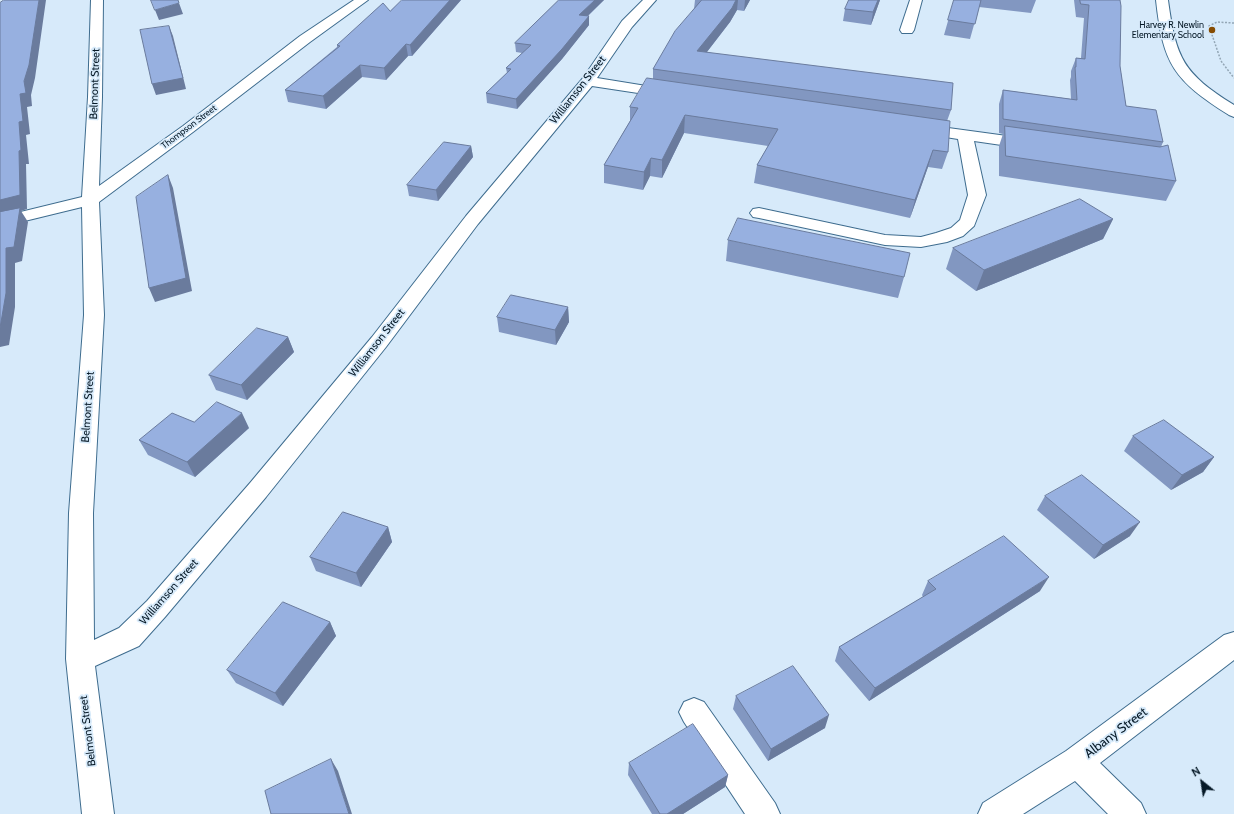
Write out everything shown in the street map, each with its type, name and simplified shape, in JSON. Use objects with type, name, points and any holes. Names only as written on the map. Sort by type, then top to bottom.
[{"type":"street","name":"Belmont Street","points":[[97,0],[95,97],[90,200],[94,315],[81,513],[80,659],[98,814]]},
{"type":"street","name":"Thompson Street","points":[[0,222],[90,200],[188,129],[287,53],[362,0]]},
{"type":"street","name":"Williamson Street","points":[[80,659],[129,637],[156,609],[258,490],[379,342],[472,220],[588,81],[627,24],[650,0]]},
{"type":"street","points":[[907,30],[916,0]]},
{"type":"street","points":[[1162,0],[1173,55],[1181,69],[1204,91],[1234,112]]},
{"type":"street","points":[[588,81],[683,96]]},
{"type":"street","points":[[902,127],[1043,146]]},
{"type":"street","points":[[759,213],[885,240],[922,242],[941,238],[957,232],[968,222],[977,195],[965,136]]},
{"type":"street","name":"Albany Street","points":[[994,814],[1077,762],[1234,644]]},
{"type":"street","points":[[694,712],[764,814]]},
{"type":"street","points":[[1077,762],[1130,814]]},
{"type":"path","points":[[1234,23],[1217,22],[1211,23],[1209,26],[1221,61],[1234,78]]},
{"type":"building","points":[[4,0],[39,0],[29,65],[24,81],[26,93],[20,94],[23,121],[19,122],[21,150],[19,151],[20,195],[0,200],[0,3]]},
{"type":"building","points":[[151,0],[178,0],[179,3],[155,10]]},
{"type":"building","points":[[402,0],[450,0],[410,45],[406,44],[384,68],[360,65],[323,96],[285,90],[340,46],[337,45],[383,3],[390,11]]},
{"type":"building","points":[[559,0],[595,0],[579,15],[589,16],[562,49],[516,99],[486,93],[511,69],[506,68],[531,45],[515,43]]},
{"type":"building","points":[[702,0],[736,0],[732,8],[697,51],[953,83],[951,110],[653,69],[675,31]]},
{"type":"building","points":[[849,0],[878,0],[873,12],[845,9]]},
{"type":"building","points":[[954,0],[981,0],[975,24],[948,20]]},
{"type":"building","points":[[1080,0],[1120,0],[1120,66],[1126,106],[1156,110],[1163,142],[1003,119],[1003,90],[1077,100],[1075,67],[1076,58],[1085,59],[1089,5],[1081,4]]},
{"type":"building","points":[[169,26],[183,78],[152,84],[140,30]]},
{"type":"building","points":[[647,78],[950,121],[948,152],[933,150],[915,200],[757,165],[778,129],[685,115],[662,160],[651,158],[644,172],[604,165],[638,108],[630,107]]},
{"type":"building","points":[[1005,126],[1160,147],[1168,145],[1176,181],[1006,156]]},
{"type":"building","points":[[444,142],[471,146],[436,190],[407,185]]},
{"type":"building","points":[[168,175],[186,278],[149,288],[136,197]]},
{"type":"building","points":[[1080,199],[1113,219],[984,270],[953,248]]},
{"type":"building","points":[[20,208],[14,247],[6,248],[6,293],[0,328],[0,212]]},
{"type":"building","points":[[738,218],[910,253],[904,277],[728,240]]},
{"type":"building","points":[[511,295],[568,307],[555,330],[497,317]]},
{"type":"building","points":[[257,328],[288,337],[241,385],[209,375]]},
{"type":"building","points":[[217,402],[242,413],[187,462],[139,440],[172,413],[194,422]]},
{"type":"building","points":[[1164,420],[1214,457],[1182,475],[1133,436]]},
{"type":"building","points":[[1082,475],[1140,522],[1103,545],[1045,496]]},
{"type":"building","points":[[343,512],[388,527],[356,573],[310,557]]},
{"type":"building","points":[[1004,536],[1049,577],[875,688],[839,647],[936,589],[928,581]]},
{"type":"building","points":[[283,602],[330,622],[275,693],[227,670]]},
{"type":"building","points":[[793,666],[829,715],[771,749],[736,696]]},
{"type":"building","points":[[693,724],[728,775],[667,814],[660,814],[629,763]]},
{"type":"building","points":[[331,759],[349,814],[271,814],[265,791]]},
{"type":"place","name":"Harvey R. Newlin Elementary School","points":[[1212,30]]}]
